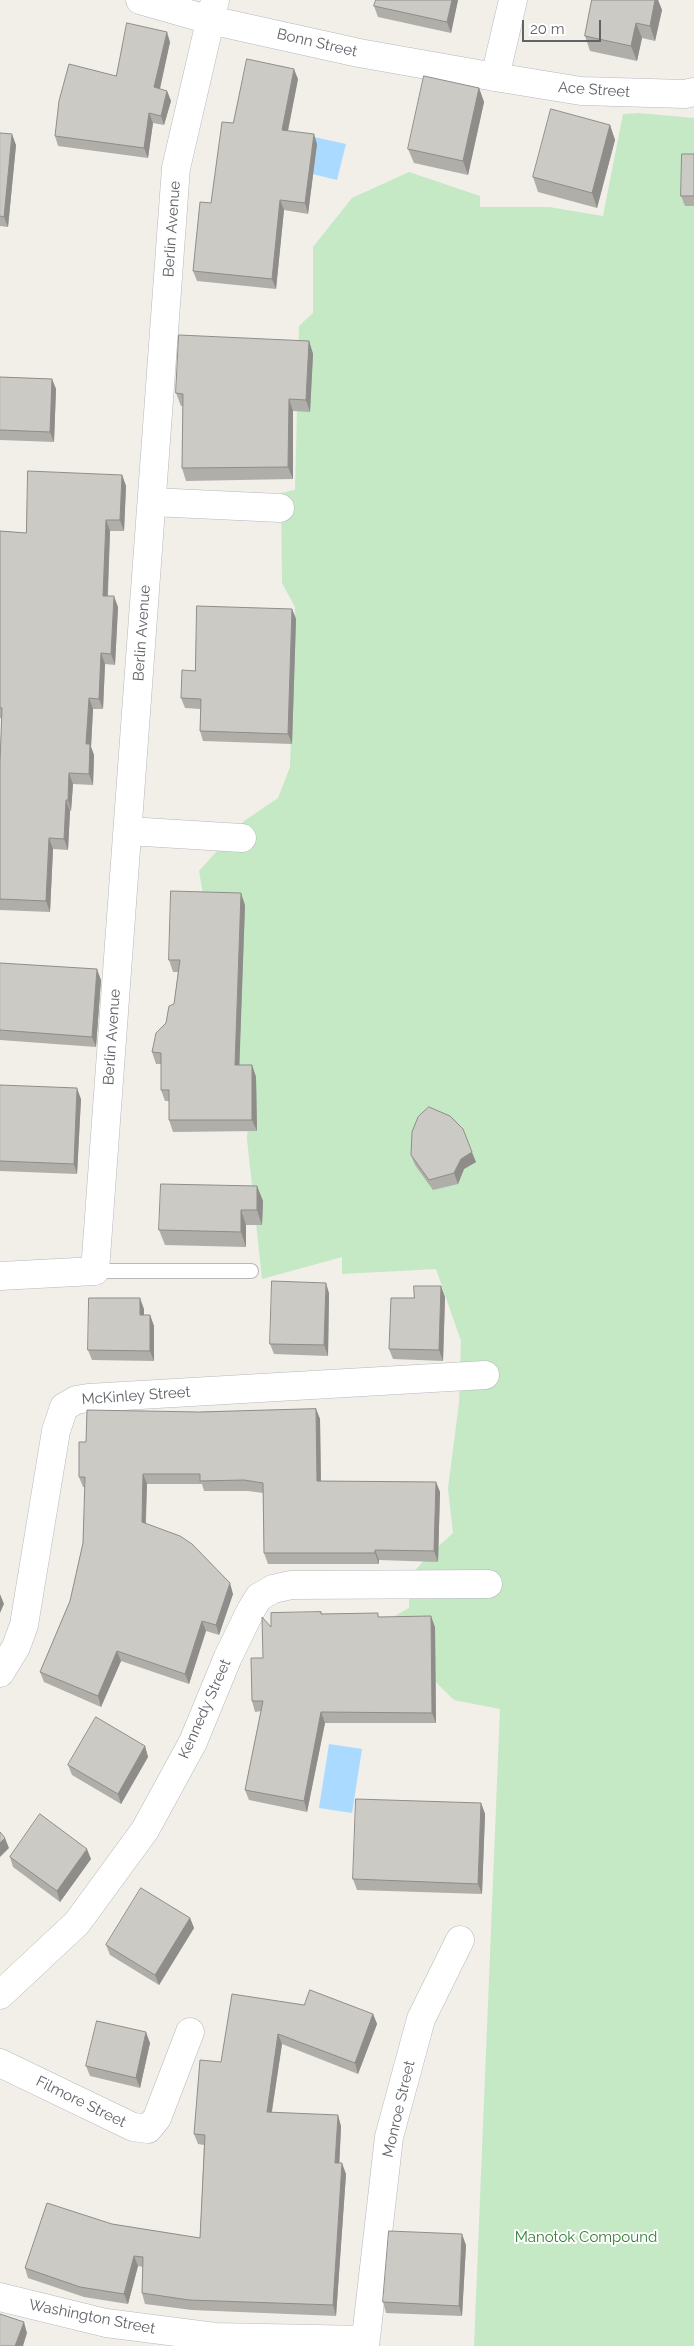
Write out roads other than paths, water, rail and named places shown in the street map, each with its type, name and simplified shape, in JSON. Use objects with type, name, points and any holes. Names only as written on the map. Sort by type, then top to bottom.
[{"type":"street","name":"Bonn Street","points":[[140,0],[213,10],[359,53],[495,77]]},
{"type":"street","points":[[495,77],[513,0]]},
{"type":"street","name":"Berlin Avenue","points":[[95,1271],[176,168],[213,10]]},
{"type":"street","name":"Ace Street","points":[[495,77],[581,91],[685,94],[694,92]]},
{"type":"street","points":[[152,502],[280,508]]},
{"type":"street","points":[[128,831],[242,838]]},
{"type":"street","points":[[0,1276],[95,1271]]},
{"type":"street","name":"McKinley Street","points":[[0,1673],[16,1647],[24,1626],[56,1431],[64,1407],[76,1400],[88,1398],[485,1375]]},
{"type":"street","name":"Kennedy Street","points":[[0,1994],[77,1923],[146,1830],[193,1742],[228,1657],[259,1597],[273,1589],[291,1585],[488,1584]]},
{"type":"street","name":"Monroe Street","points":[[365,2343],[389,2137],[421,2019],[460,1940]]},
{"type":"street","name":"Filmore Street","points":[[0,2063],[132,2127],[148,2129],[157,2118],[190,2032]]},
{"type":"street","name":"Washington Street","points":[[0,2297],[106,2323],[215,2337],[365,2343]]},
{"type":"lane","points":[[95,1271],[251,1271]]},
{"type":"water","points":[[300,134],[346,144],[337,180],[292,169]]},
{"type":"water","points":[[329,1744],[362,1749],[352,1813],[319,1808]]},
{"type":"park label","name":"Manotok Compound","points":[[586,2237]]}]
